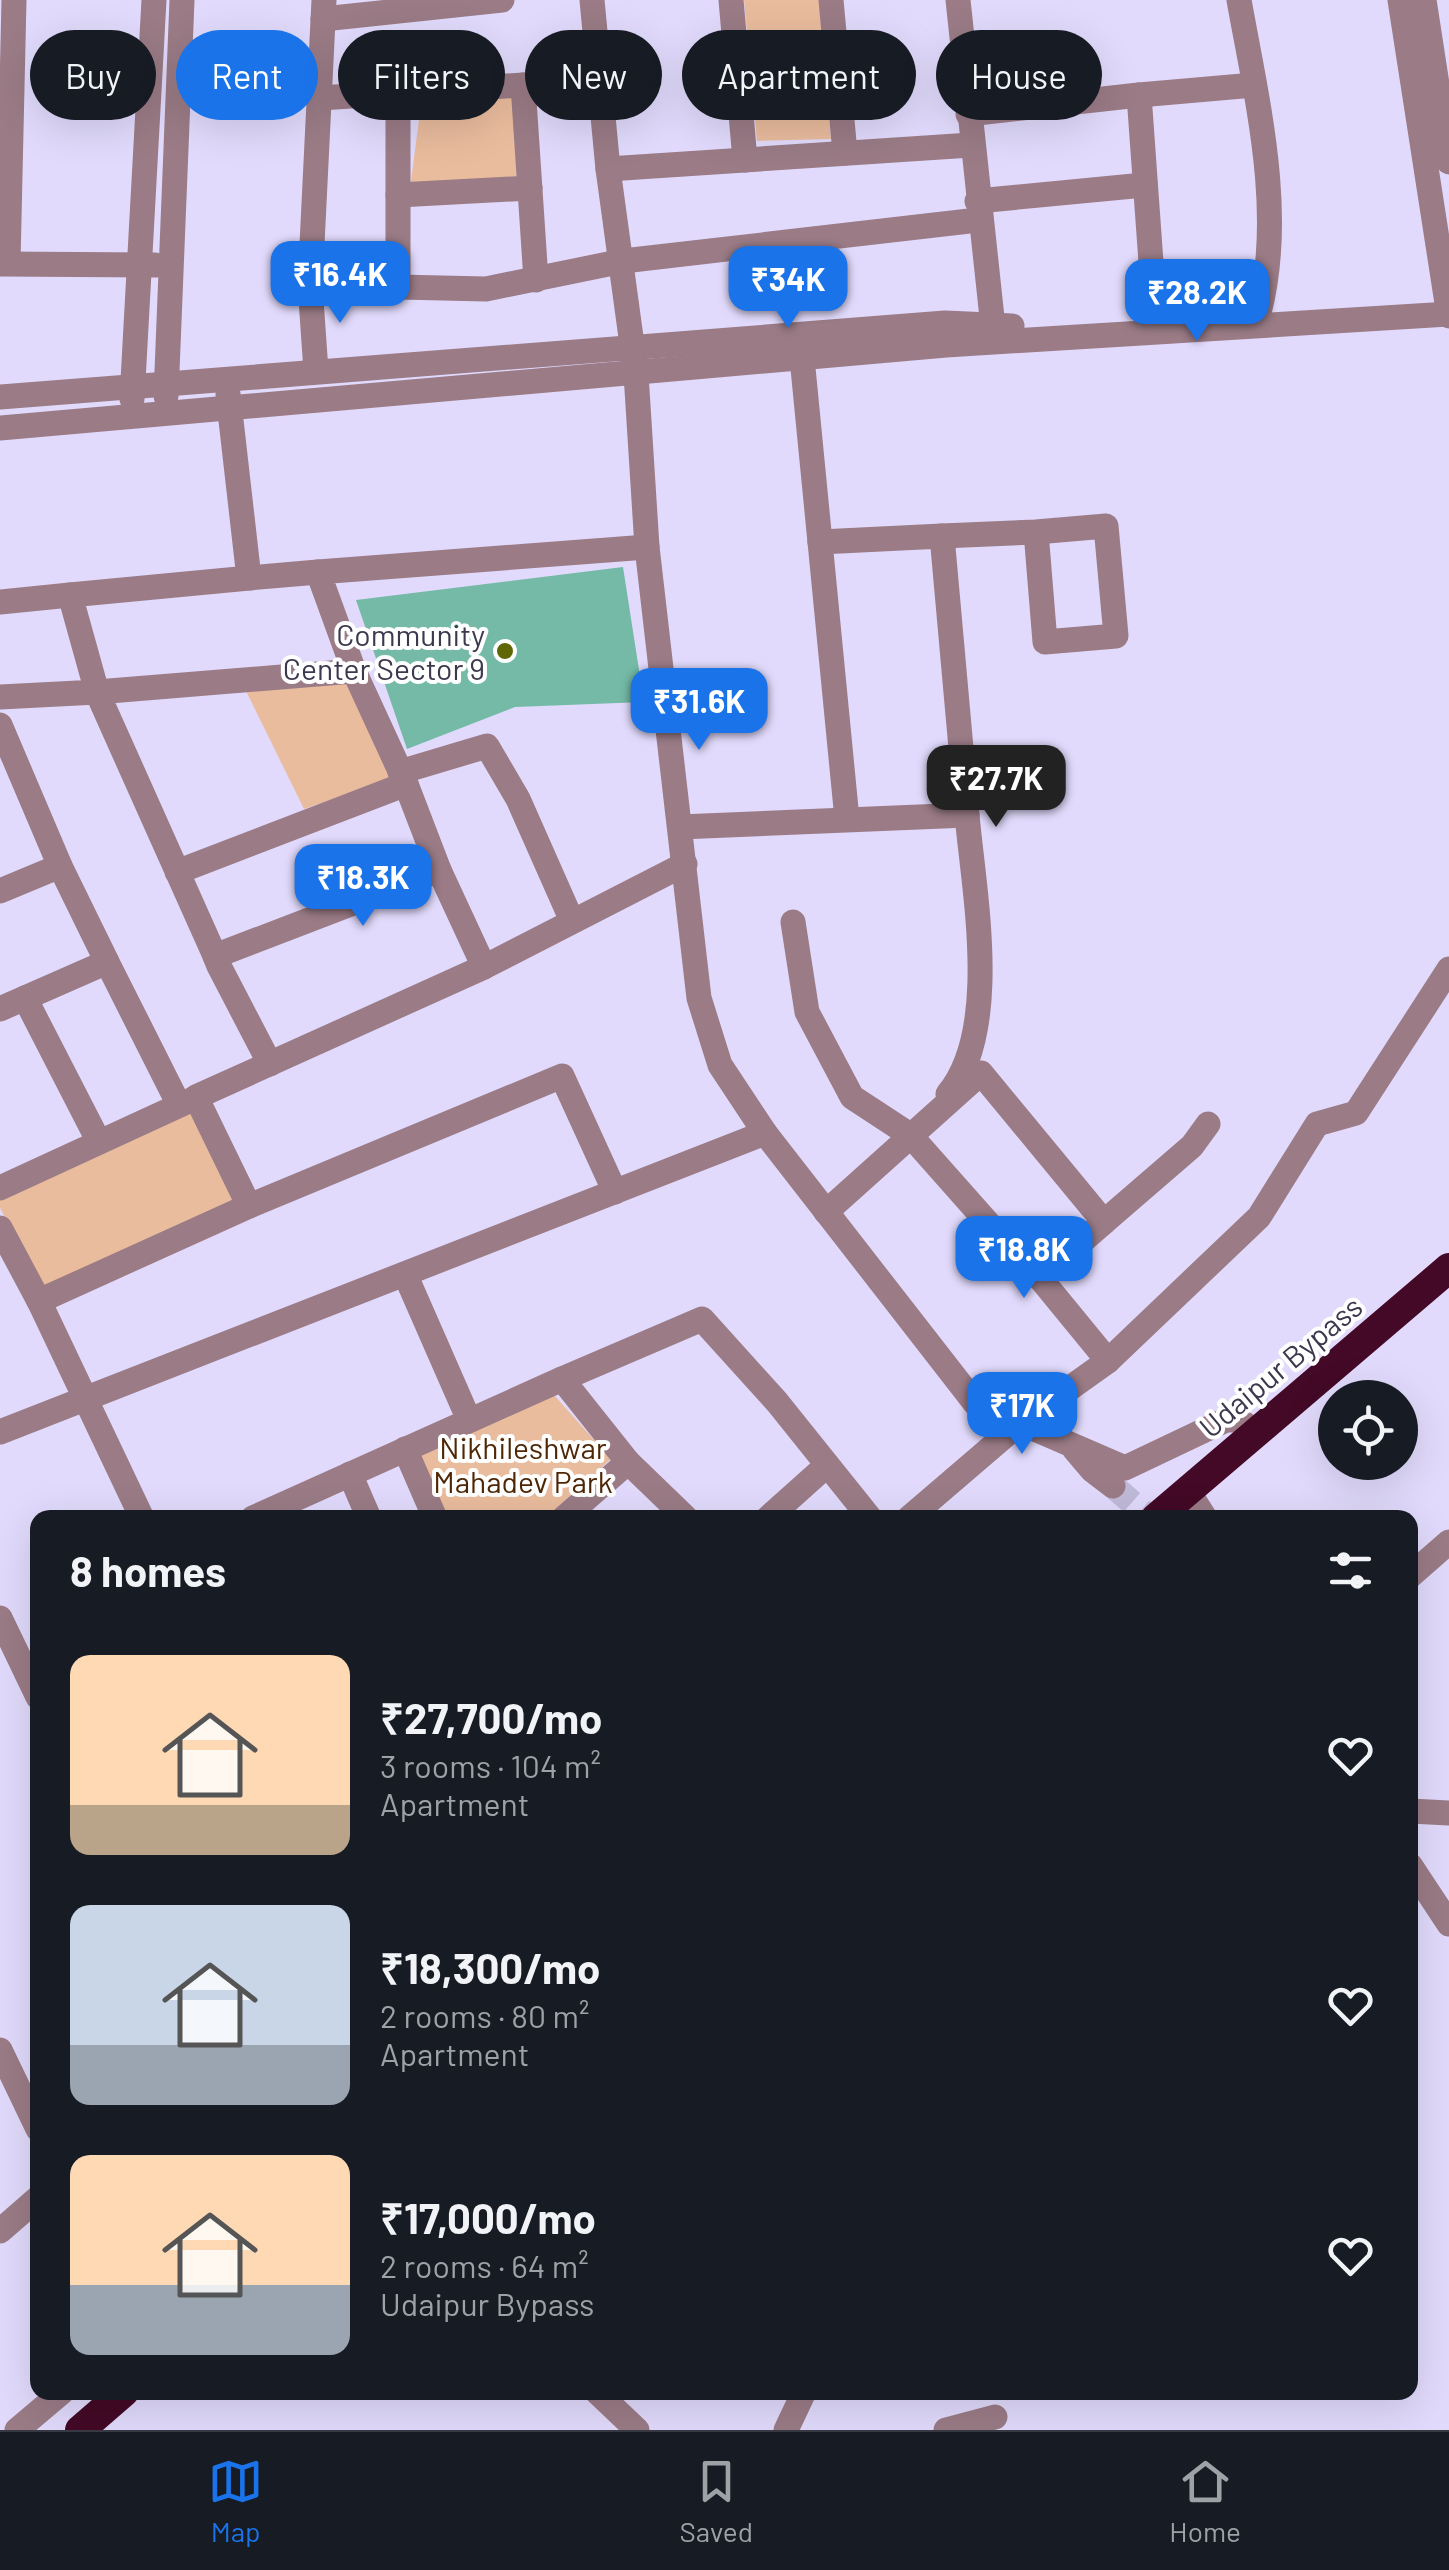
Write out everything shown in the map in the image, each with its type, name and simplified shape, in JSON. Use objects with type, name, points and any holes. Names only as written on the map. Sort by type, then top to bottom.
[{"type":"highway","name":"Udaipur Bypass","points":[[1165,1510],[1449,1268]]},
{"type":"highway","points":[[80,2430],[115,2400]]},
{"type":"street","points":[[14,0],[7,72],[4,264],[172,266]]},
{"type":"street","points":[[132,414],[154,0]]},
{"type":"street","points":[[166,410],[182,0]]},
{"type":"street","points":[[316,371],[310,285],[324,9],[502,0]]},
{"type":"street","points":[[592,0],[595,30]]},
{"type":"street","points":[[731,0],[745,160]]},
{"type":"street","points":[[831,0],[844,154]]},
{"type":"street","points":[[958,0],[961,30]]},
{"type":"street","points":[[1240,0],[1271,233],[1268,278],[1259,313]]},
{"type":"street","points":[[1400,0],[1448,308]]},
{"type":"street","points":[[1424,0],[1449,162]]},
{"type":"street","points":[[505,86],[523,85],[536,280]]},
{"type":"street","points":[[1102,99],[1254,85]]},
{"type":"street","points":[[1139,95],[1155,318]]},
{"type":"street","points":[[320,98],[338,97]]},
{"type":"street","points":[[398,120],[398,287]]},
{"type":"street","points":[[604,120],[636,374],[646,547],[699,998],[720,1066],[765,1133],[975,1403],[1076,1450],[1092,1470],[1113,1486]]},
{"type":"street","points":[[969,120],[993,327]]},
{"type":"street","points":[[608,170],[972,145]]},
{"type":"street","points":[[310,285],[486,290],[623,261],[1144,185]]},
{"type":"street","points":[[398,195],[530,188]]},
{"type":"street","points":[[0,428],[166,410],[802,358],[993,327],[1448,308]]},
{"type":"street","points":[[0,397],[133,383],[632,348],[1448,308]]},
{"type":"street","points":[[802,358],[847,819]]},
{"type":"street","points":[[226,377],[249,578]]},
{"type":"street","points":[[820,542],[1106,526],[1116,636],[1045,642],[1036,532]]},
{"type":"street","points":[[910,1135],[952,1090],[977,1033],[977,924],[942,536]]},
{"type":"street","points":[[0,602],[646,547]]},
{"type":"street","points":[[318,572],[354,671],[484,968]]},
{"type":"street","points":[[70,595],[97,692],[215,956],[270,1064]]},
{"type":"street","points":[[0,696],[354,671]]},
{"type":"street","points":[[0,726],[60,866],[107,962],[249,1206]]},
{"type":"street","points":[[177,872],[487,746],[518,799],[572,921]]},
{"type":"street","points":[[680,827],[967,815]]},
{"type":"street","points":[[0,1188],[484,968],[685,864]]},
{"type":"street","points":[[0,891],[60,866]]},
{"type":"street","points":[[215,956],[439,870]]},
{"type":"street","points":[[793,922],[807,1012],[852,1097],[910,1135],[1040,1278],[1108,1361]]},
{"type":"street","points":[[99,1142],[7,1004],[107,962]]},
{"type":"street","points":[[918,1510],[1022,1422],[1108,1361],[1259,1217],[1317,1124],[1356,1113],[1449,969]]},
{"type":"street","points":[[826,1212],[981,1074],[1104,1222]]},
{"type":"street","points":[[39,1301],[249,1206],[562,1076],[615,1192]]},
{"type":"street","points":[[1040,1278],[1192,1146],[1208,1124]]},
{"type":"street","points":[[0,1432],[765,1133]]},
{"type":"street","points":[[0,1228],[88,1398],[138,1510]]},
{"type":"street","points":[[406,1274],[469,1420]]},
{"type":"street","points":[[271,1510],[702,1320],[777,1402],[863,1510]]},
{"type":"street","points":[[562,1379],[628,1462],[678,1510]]},
{"type":"street","points":[[1076,1450],[1086,1450],[1125,1468],[1226,1420],[1239,1420],[1255,1432]]},
{"type":"street","points":[[405,1449],[432,1510]]},
{"type":"street","points":[[573,1510],[628,1462]]},
{"type":"street","points":[[777,1510],[826,1466]]},
{"type":"street","points":[[350,1474],[366,1510]]},
{"type":"street","points":[[1188,1491],[1200,1510]]},
{"type":"street","points":[[1418,1570],[1446,1549]]},
{"type":"street","points":[[0,1618],[30,1680]]},
{"type":"street","points":[[1418,1811],[1449,1813]]},
{"type":"street","points":[[1418,1877],[1449,1924]]},
{"type":"street","points":[[0,2050],[30,2112]]},
{"type":"street","points":[[0,2231],[30,2205]]},
{"type":"street","points":[[17,2430],[53,2400]]},
{"type":"street","points":[[605,2400],[637,2430]]},
{"type":"street","points":[[786,2430],[800,2400]]},
{"type":"street","points":[[946,2430],[994,2416]]},
{"type":"green space","points":[[744,0],[819,0],[822,30],[747,30]]},
{"type":"green space","points":[[519,93],[527,185],[410,188],[419,120],[505,120],[505,94]]},
{"type":"green space","points":[[755,120],[829,120],[831,139],[757,141]]},
{"type":"green space","points":[[347,678],[394,778],[304,809],[245,689]]},
{"type":"green space","points":[[199,1103],[238,1204],[43,1292],[0,1208],[0,1188]]},
{"type":"green space","name":"Nikhileshwar Mahadev Park","points":[[554,1395],[611,1459],[555,1510],[444,1510],[414,1448]]},
{"type":"building","name":"Community Center Sector 9","points":[[623,567],[644,702],[515,707],[407,749],[356,600]]},
{"type":"tunnel","points":[[1113,1486],[1141,1510]]},
{"type":"place","name":"Community Center Sector 9","points":[[505,651]]}]
